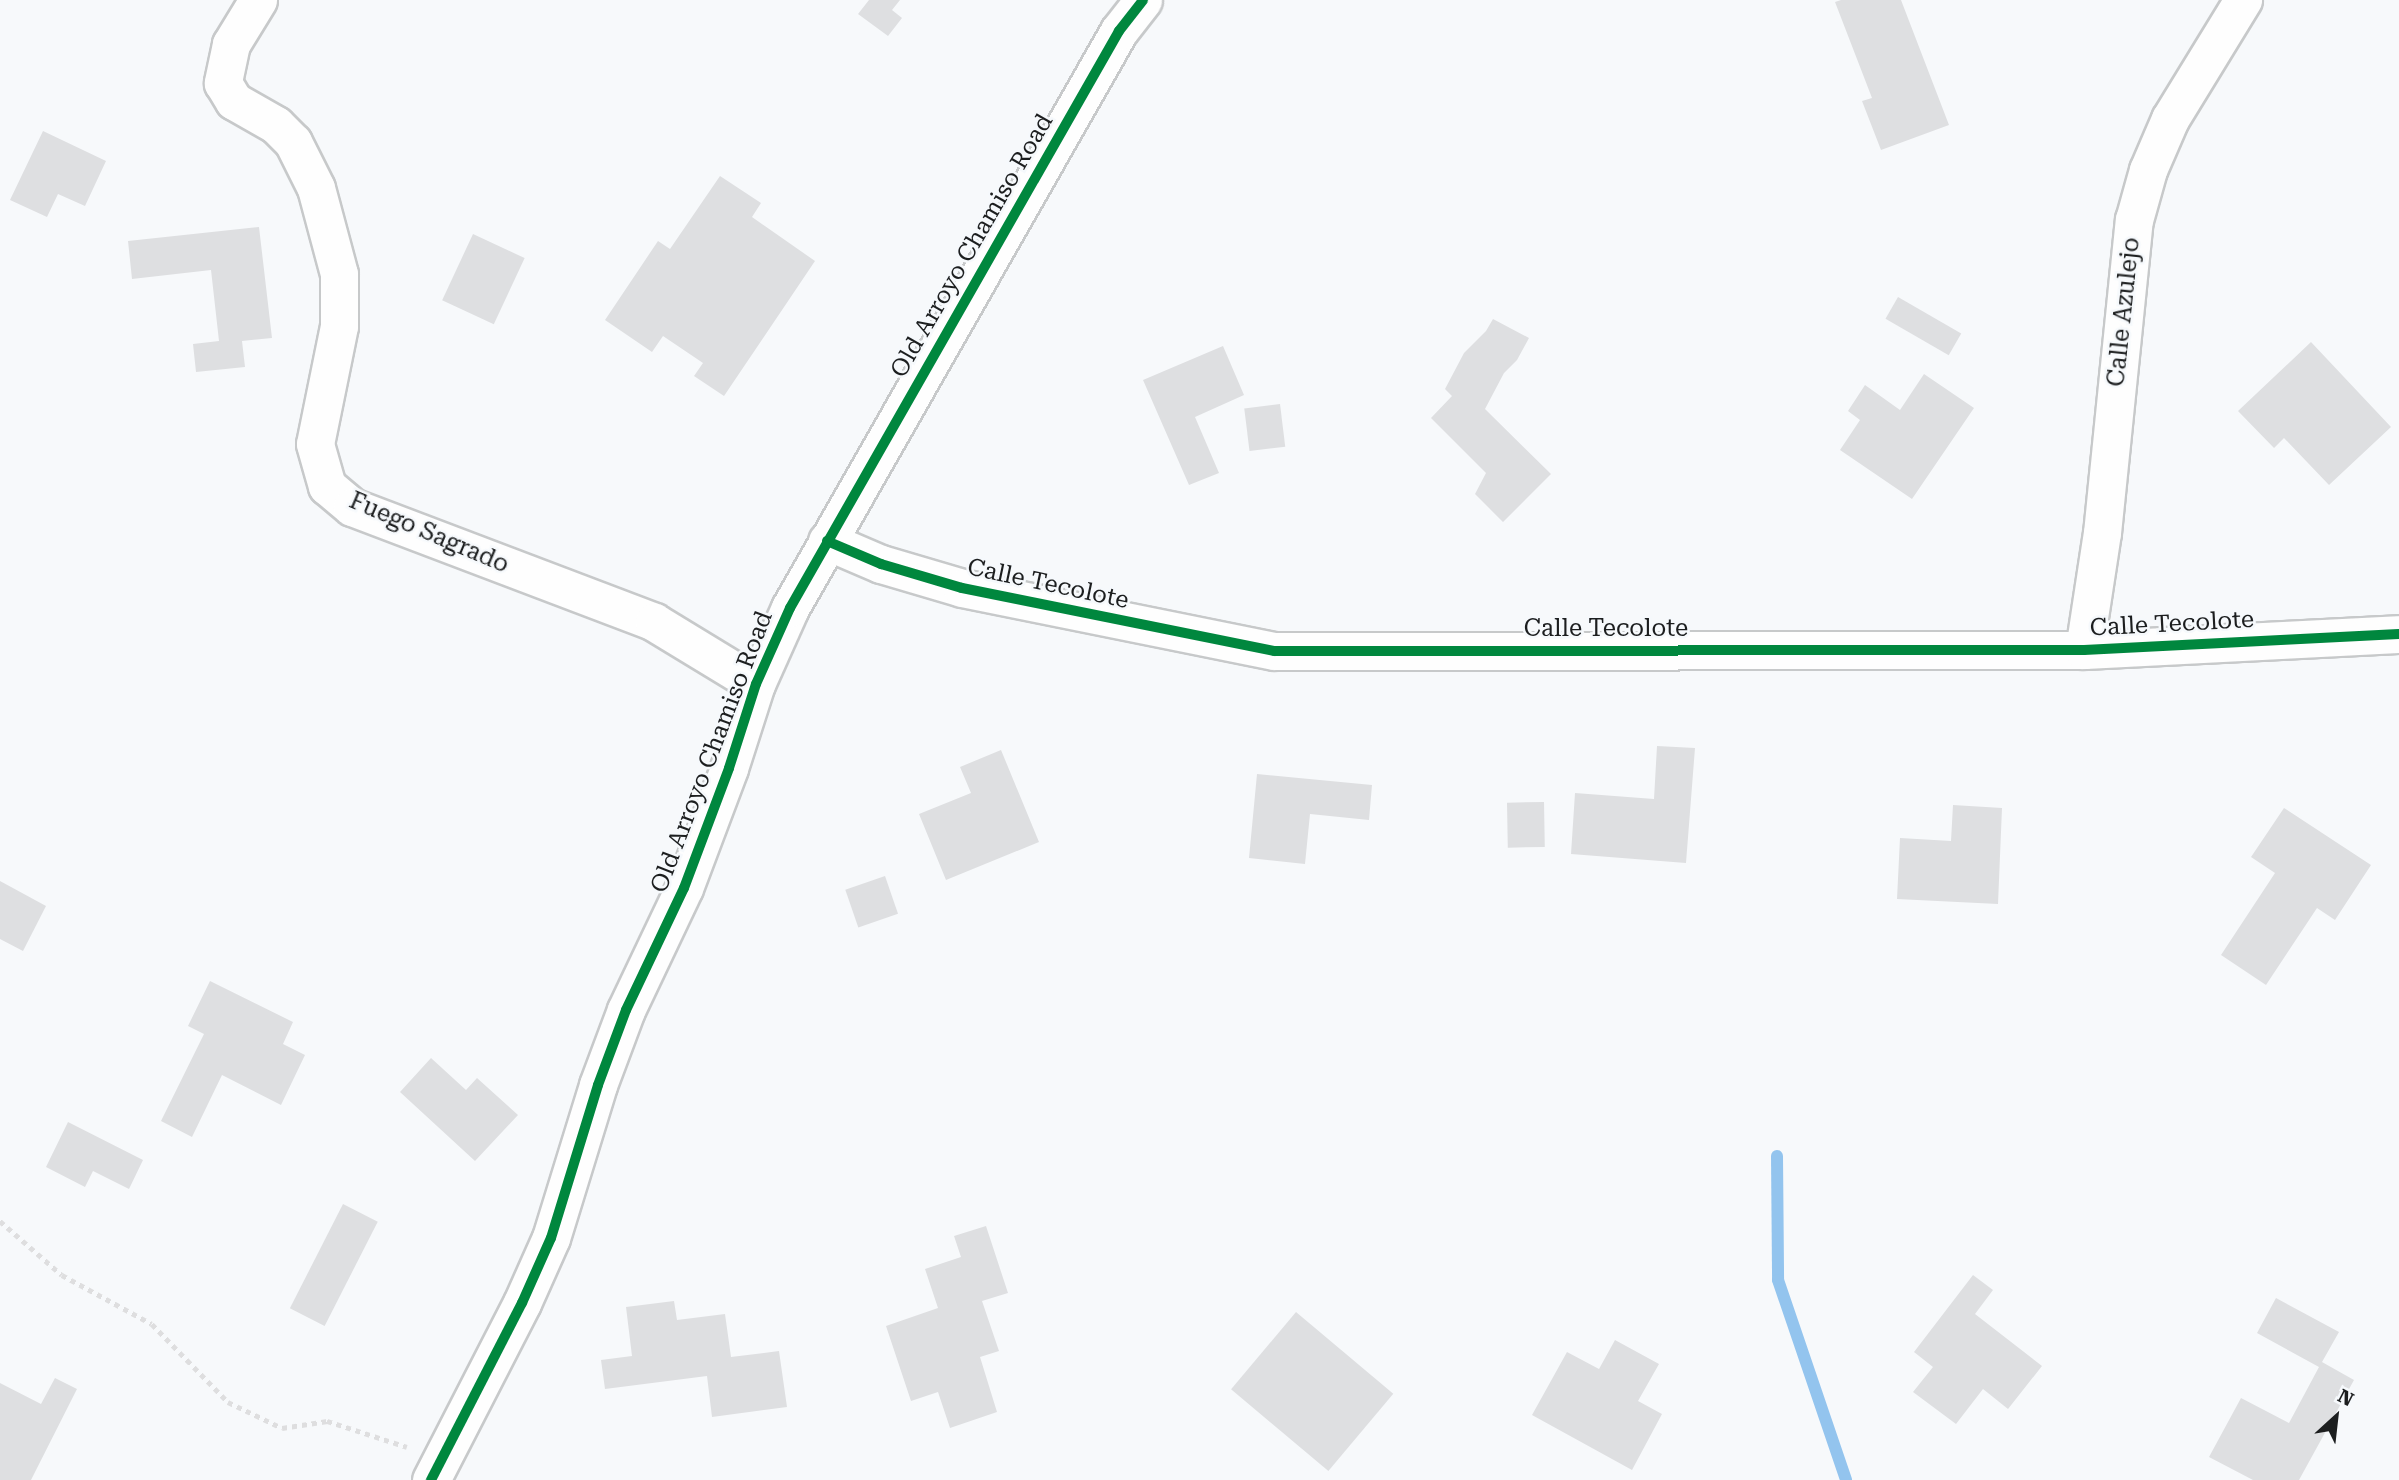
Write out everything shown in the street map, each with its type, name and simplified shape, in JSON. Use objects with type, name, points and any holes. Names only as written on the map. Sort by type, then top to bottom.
[{"type":"street","name":"Fuego Sagrado","points":[[258,0],[231,44],[223,83],[234,102],[276,125],[293,142],[316,188],[339,274],[339,326],[315,444],[327,486],[352,507],[654,622],[756,684]]},
{"type":"street","name":"Old Arroyo Chamiso Road","points":[[433,1470],[522,1303],[551,1238],[621,1023],[684,888],[729,768],[756,684],[790,608],[1119,31],[1143,0]]},
{"type":"street","name":"Calle Azulejo","points":[[2084,650],[2102,533],[2134,220],[2148,170],[2170,119],[2243,0]]},
{"type":"street","name":"Calle Tecolote","points":[[827,541],[881,564],[962,588],[1274,651],[2084,650],[2399,634]]},
{"type":"path","points":[[0,1222],[62,1275],[152,1324],[228,1402],[282,1428],[327,1421],[433,1470]]},
{"type":"building","points":[[869,0],[900,0],[892,10],[902,18],[888,36],[858,14]]},
{"type":"building","points":[[1901,0],[1949,125],[1881,150],[1862,101],[1872,98],[1835,2]]},
{"type":"building","points":[[43,131],[106,161],[85,206],[58,194],[47,217],[10,200]]},
{"type":"building","points":[[720,176],[761,203],[752,217],[815,261],[724,396],[694,376],[703,363],[663,336],[652,352],[605,320],[658,241],[670,249]]},
{"type":"building","points":[[259,227],[272,338],[242,341],[245,367],[196,372],[193,344],[219,341],[211,270],[132,279],[128,241]]},
{"type":"building","points":[[473,234],[525,258],[494,324],[442,300]]},
{"type":"building","points":[[1898,297],[1961,334],[1949,355],[1886,319]]},
{"type":"building","points":[[1493,319],[1529,338],[1517,360],[1504,373],[1485,409],[1551,474],[1503,522],[1475,494],[1486,473],[1431,418],[1452,396],[1445,389],[1464,353],[1486,331]]},
{"type":"building","points":[[2311,342],[2391,427],[2329,485],[2284,438],[2274,448],[2238,411]]},
{"type":"building","points":[[1223,346],[1244,395],[1195,417],[1219,473],[1189,485],[1143,380]]},
{"type":"building","points":[[1924,374],[1974,408],[1912,499],[1840,450],[1860,420],[1848,411],[1865,385],[1900,410]]},
{"type":"building","points":[[1280,404],[1285,447],[1250,451],[1244,408]]},
{"type":"building","points":[[1657,746],[1695,748],[1686,863],[1571,854],[1575,793],[1654,799]]},
{"type":"building","points":[[1001,750],[1039,842],[946,880],[919,814],[971,793],[960,767]]},
{"type":"building","points":[[1257,774],[1372,785],[1369,820],[1310,814],[1305,864],[1249,858]]},
{"type":"building","points":[[1544,802],[1545,847],[1508,848],[1507,803]]},
{"type":"building","points":[[1953,805],[2002,808],[1998,904],[1897,899],[1900,838],[1951,841]]},
{"type":"building","points":[[2284,808],[2371,865],[2335,920],[2317,908],[2266,985],[2221,955],[2275,873],[2251,857]]},
{"type":"building","points":[[885,876],[898,914],[858,927],[845,890]]},
{"type":"building","points":[[0,881],[46,906],[23,951],[0,939]]},
{"type":"building","points":[[210,981],[293,1022],[283,1044],[305,1055],[281,1105],[222,1075],[192,1137],[161,1121],[204,1034],[188,1026]]},
{"type":"building","points":[[431,1058],[466,1090],[477,1078],[518,1115],[475,1161],[400,1092]]},
{"type":"building","points":[[68,1122],[143,1160],[129,1189],[93,1171],[85,1187],[46,1167]]},
{"type":"building","points":[[343,1204],[378,1222],[325,1326],[290,1308]]},
{"type":"building","points":[[986,1226],[1008,1293],[982,1301],[999,1351],[980,1357],[997,1412],[950,1428],[938,1392],[911,1401],[886,1326],[938,1308],[925,1269],[961,1257],[954,1236]]},
{"type":"building","points":[[1973,1275],[1993,1290],[1975,1314],[2042,1366],[2008,1409],[1983,1389],[1956,1424],[1913,1392],[1933,1367],[1914,1352]]},
{"type":"building","points":[[2276,1298],[2339,1332],[2322,1362],[2354,1380],[2299,1480],[2253,1480],[2209,1457],[2241,1398],[2289,1423],[2319,1367],[2257,1333]]},
{"type":"building","points":[[674,1301],[677,1320],[725,1314],[731,1357],[779,1351],[787,1407],[712,1417],[707,1376],[605,1389],[601,1360],[632,1356],[626,1307]]},
{"type":"building","points":[[1296,1312],[1393,1394],[1328,1471],[1231,1389]]},
{"type":"building","points":[[1615,1340],[1659,1364],[1638,1401],[1662,1414],[1632,1470],[1532,1415],[1567,1352],[1599,1369]]},
{"type":"building","points":[[55,1378],[77,1389],[31,1480],[0,1480],[0,1383],[41,1404]]},
{"type":"waterway","points":[[1777,1156],[1778,1280],[1846,1480]]},
{"type":"cycle path","points":[[431,1480],[522,1303],[551,1238],[598,1085],[626,1010],[684,888],[729,768],[756,684],[790,608],[1119,31],[1143,0]]},
{"type":"cycle path","points":[[827,541],[881,564],[962,588],[1274,651],[2084,650],[2399,634]]}]
